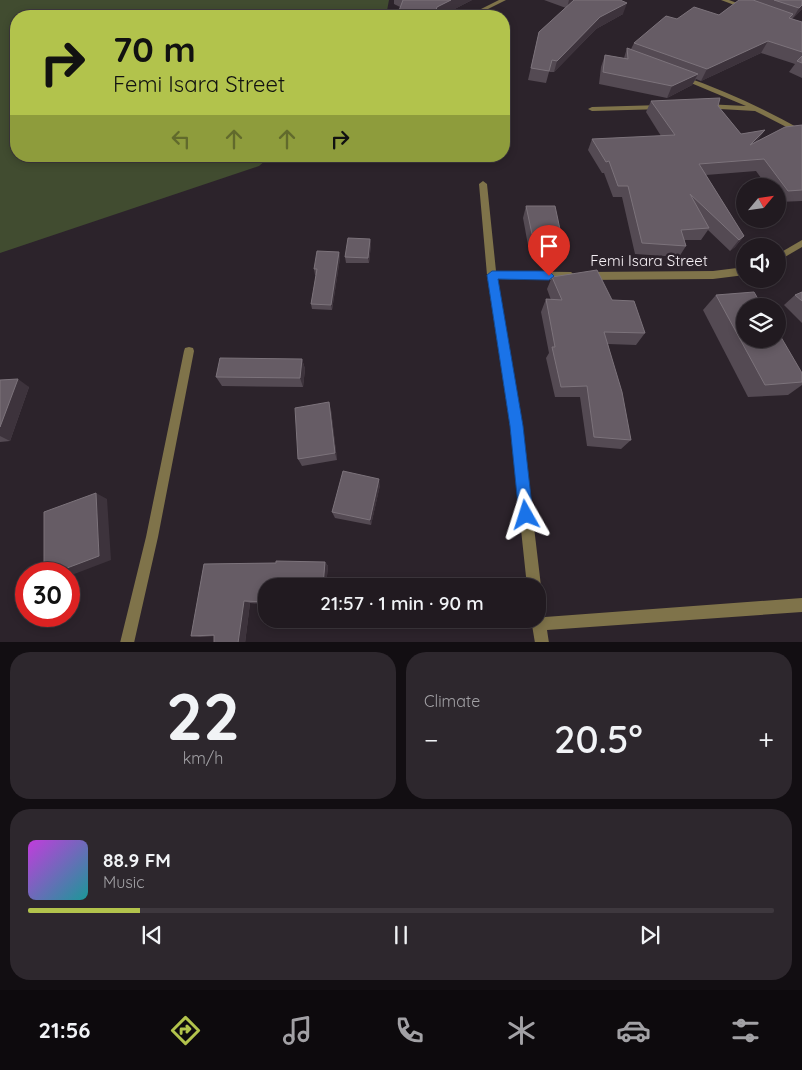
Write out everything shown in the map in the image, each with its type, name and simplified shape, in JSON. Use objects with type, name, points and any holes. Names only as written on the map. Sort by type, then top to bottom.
[{"type":"street","points":[[482,10],[503,0]]},
{"type":"street","points":[[724,0],[750,9]]},
{"type":"street","points":[[673,74],[762,110],[802,133]]},
{"type":"street","points":[[694,106],[729,106],[762,110]]},
{"type":"street","points":[[592,109],[666,107]]},
{"type":"street","points":[[483,184],[492,275],[516,426],[533,578]]},
{"type":"street","points":[[786,253],[802,243]]},
{"type":"street","name":"Femi Isara Street","points":[[492,275],[694,276],[736,272]]},
{"type":"street","points":[[127,642],[152,537],[188,351]]},
{"type":"street","points":[[546,623],[802,605]]},
{"type":"street","points":[[540,628],[542,642]]},
{"type":"green space","points":[[0,0],[389,0],[387,10],[10,10],[10,162],[264,162],[259,166],[0,253]]},
{"type":"building","points":[[403,0],[451,0],[437,7],[436,10],[399,10]]},
{"type":"building","points":[[574,0],[620,0],[627,3],[600,17],[557,61],[552,60],[549,71],[531,68],[539,32]]},
{"type":"building","points":[[739,0],[753,0],[793,14],[789,18],[802,22],[802,52],[768,41],[707,69],[634,43],[666,16],[677,19],[694,7],[719,15]]},
{"type":"building","points":[[774,0],[802,0],[802,5],[799,8]]},
{"type":"building","points":[[627,48],[698,74],[672,86],[603,72],[605,55],[628,59]]},
{"type":"building","points":[[802,56],[802,63],[797,61]]},
{"type":"building","points":[[720,98],[718,106],[741,134],[765,130],[750,145],[785,127],[802,125],[802,190],[788,191],[786,188],[786,178],[778,178],[764,159],[699,164],[736,223],[736,228],[739,228],[744,236],[737,238],[690,194],[709,228],[681,230],[686,246],[642,243],[628,186],[618,186],[609,161],[606,162],[592,139],[675,135],[651,101]]},
{"type":"building","points":[[526,206],[555,206],[561,234],[532,234]]},
{"type":"building","points":[[348,238],[370,239],[368,258],[345,257]]},
{"type":"building","points":[[317,251],[339,252],[331,305],[311,304],[317,269],[314,269]]},
{"type":"building","points":[[597,270],[612,300],[634,301],[645,333],[604,332],[622,392],[631,440],[594,437],[587,386],[561,387],[552,347],[555,347],[546,299],[562,300],[552,277]]},
{"type":"building","points":[[754,292],[757,298],[736,298],[736,332],[716,295]]},
{"type":"building","points":[[802,292],[802,301],[795,295]]},
{"type":"building","points":[[786,346],[802,373],[802,382],[765,385],[745,348],[786,348]]},
{"type":"building","points":[[220,358],[302,359],[300,378],[216,377]]},
{"type":"building","points":[[18,379],[0,427],[0,380]]},
{"type":"building","points":[[329,402],[335,453],[298,459],[295,408]]},
{"type":"building","points":[[343,471],[379,479],[370,520],[332,512]]},
{"type":"building","points":[[96,493],[99,556],[80,563],[44,562],[44,512]]},
{"type":"building","points":[[276,561],[325,562],[324,578],[258,578],[258,602],[244,601],[238,642],[214,642],[214,635],[191,636],[204,564],[276,563]]},
{"type":"route","points":[[526,515],[516,426],[492,275],[549,276]]}]
